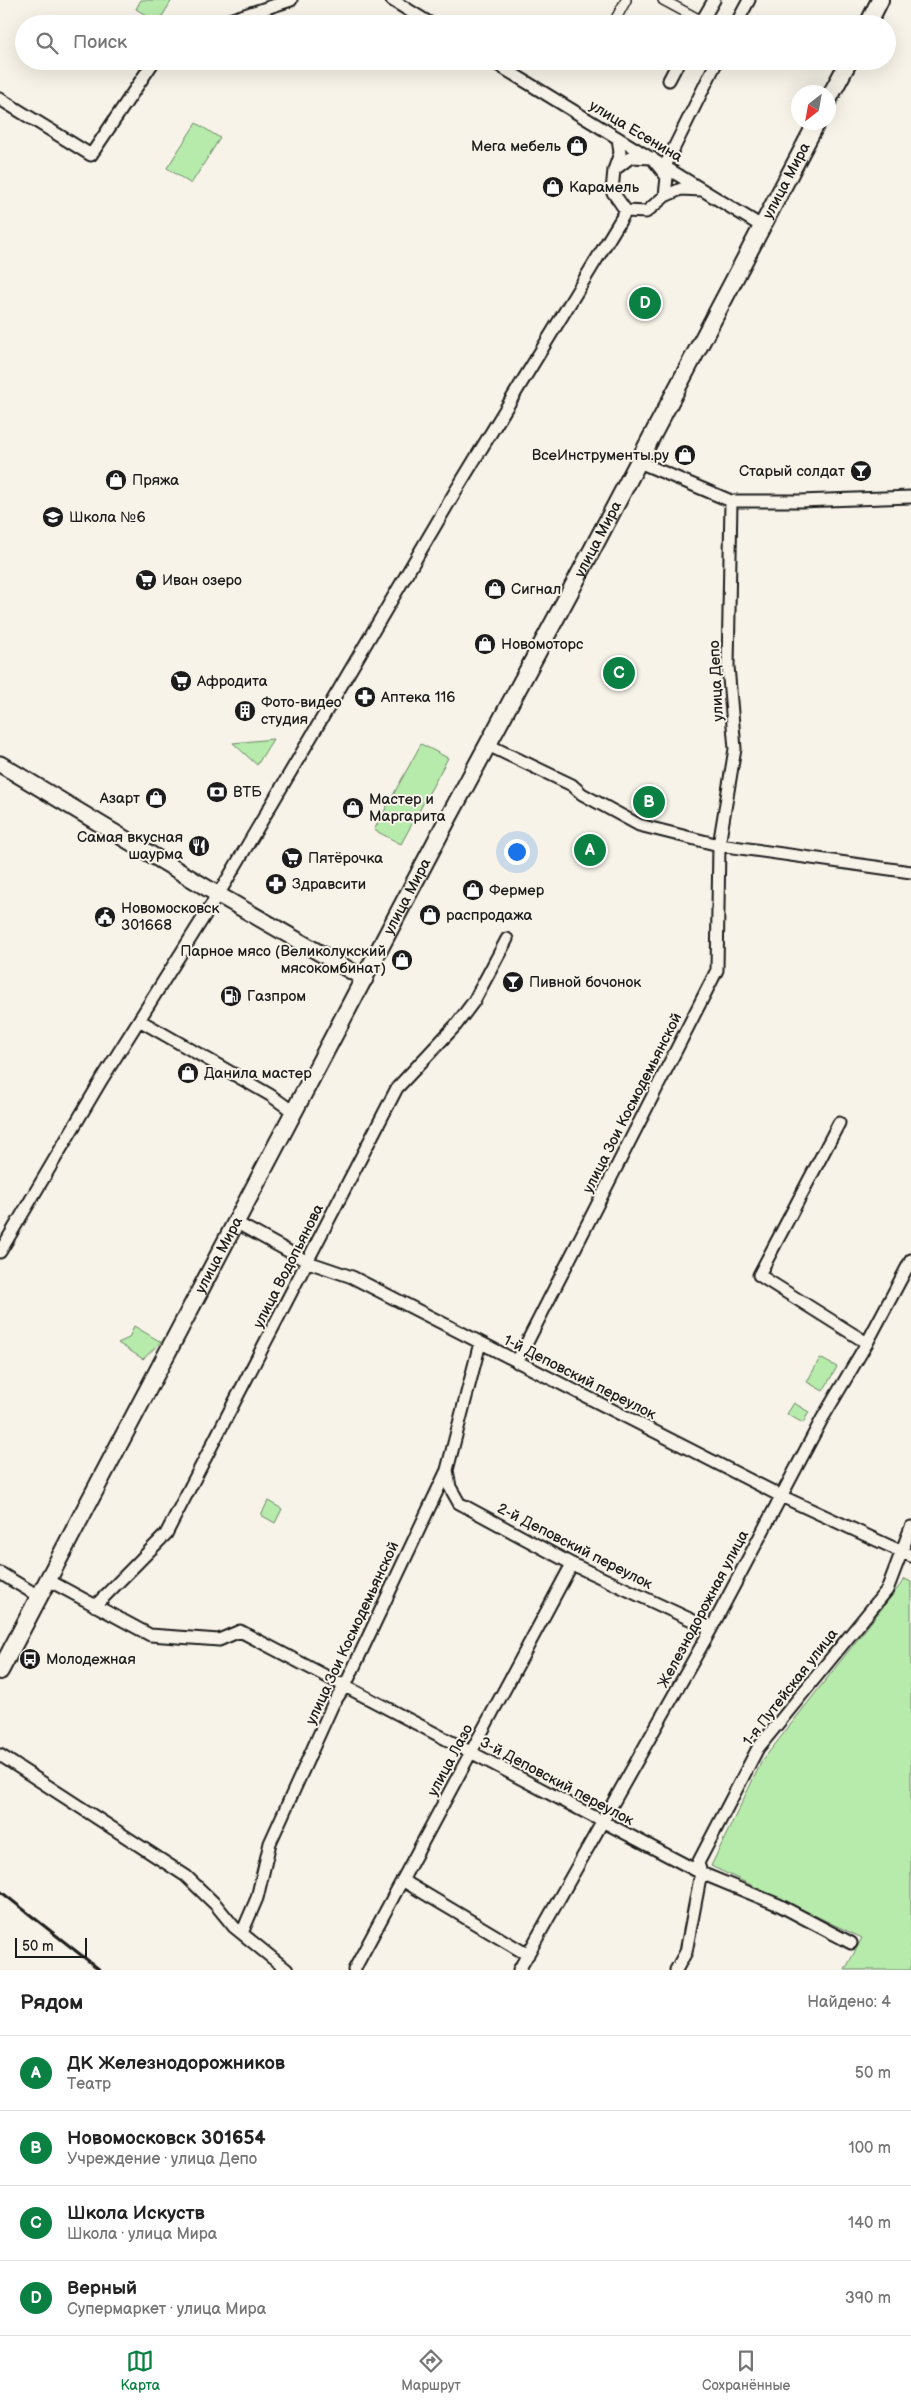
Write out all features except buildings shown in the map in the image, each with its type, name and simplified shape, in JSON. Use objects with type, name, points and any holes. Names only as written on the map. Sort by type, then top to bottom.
[{"type":"main road","points":[[872,15],[880,0]]},
{"type":"main road","points":[[836,85],[844,70]]},
{"type":"main road","name":"улица Мира","points":[[0,1671],[813,130]]},
{"type":"street","points":[[245,15],[291,0]]},
{"type":"street","points":[[392,0],[416,15]]},
{"type":"street","points":[[618,15],[626,0]]},
{"type":"street","points":[[663,0],[689,15]]},
{"type":"street","points":[[705,15],[714,0]]},
{"type":"street","points":[[740,15],[748,0]]},
{"type":"street","points":[[0,98],[91,155],[148,70]]},
{"type":"street","name":"улица Есенина","points":[[507,70],[763,227]]},
{"type":"street","points":[[669,80],[674,70]]},
{"type":"street","points":[[665,166],[713,70]]},
{"type":"street","points":[[618,138],[620,153],[614,170],[612,191],[626,211]]},
{"type":"street","points":[[614,170],[632,157],[652,158],[667,177],[665,196]]},
{"type":"street","points":[[626,211],[646,212],[665,196],[681,189],[704,191]]},
{"type":"street","points":[[0,1252],[217,894],[455,492],[626,211]]},
{"type":"street","points":[[639,462],[731,501],[800,501],[911,497]]},
{"type":"street","name":"улица Депо","points":[[719,845],[735,749],[728,666],[731,501]]},
{"type":"street","points":[[488,746],[572,785],[582,794],[639,825],[719,845],[911,872]]},
{"type":"street","points":[[0,764],[217,894],[365,978]]},
{"type":"street","name":"улица Зои Космодемьянской","points":[[517,1362],[718,970],[719,845]]},
{"type":"street","name":"улица Водопьянова","points":[[95,1606],[166,1534],[397,1088],[456,1025],[474,1001],[507,939]]},
{"type":"street","points":[[139,1020],[270,1096],[295,1113]]},
{"type":"street","points":[[839,1123],[760,1275],[867,1343]]},
{"type":"street","name":"1-й Деповский переулок","points":[[237,1224],[308,1262],[352,1277],[781,1496],[907,1554]]},
{"type":"street","name":"Железнодорожная улица","points":[[519,1970],[711,1629],[822,1419],[867,1343],[911,1260]]},
{"type":"street","name":"улица Зои Космодемьянской","points":[[242,1933],[257,1898],[270,1843],[333,1704],[345,1686],[447,1470],[480,1343]]},
{"type":"street","name":"2-й Деповский переулок","points":[[447,1470],[450,1487],[459,1503],[572,1564],[711,1629]]},
{"type":"street","name":"1-я Путейская улица","points":[[676,1970],[686,1952],[702,1873],[698,1863],[758,1748],[887,1590],[907,1554],[911,1527]]},
{"type":"street","name":"улица Лазо","points":[[354,1970],[572,1564]]},
{"type":"street","points":[[0,1573],[40,1597]]},
{"type":"street","points":[[48,1580],[95,1606]]},
{"type":"street","name":"3-й Деповский переулок","points":[[95,1606],[150,1635],[219,1640],[240,1631],[702,1873],[779,1905],[851,1943]]},
{"type":"street","points":[[0,1755],[186,1876],[242,1933],[287,1970]]},
{"type":"street","points":[[402,1880],[528,1954]]},
{"type":"green space","points":[[141,0],[172,0],[163,15],[145,15],[136,9]]},
{"type":"green space","points":[[196,123],[220,138],[191,184],[167,168]]},
{"type":"green space","points":[[273,739],[257,765],[233,743]]},
{"type":"green space","points":[[421,744],[448,758],[401,844],[374,830]]},
{"type":"green space","points":[[134,1326],[161,1342],[143,1359],[118,1343],[129,1338]]},
{"type":"green space","points":[[820,1358],[837,1367],[823,1391],[807,1382]]},
{"type":"green space","points":[[794,1403],[809,1412],[803,1423],[787,1414]]},
{"type":"green space","points":[[268,1501],[282,1509],[275,1523],[261,1515]]},
{"type":"green space","points":[[905,1579],[911,1582],[911,1970],[845,1970],[862,1938],[711,1866],[762,1761]]},
{"type":"railway","points":[[0,1891],[100,1970]]},
{"type":"place","name":"Мега мебель","points":[[577,146]]},
{"type":"place","name":"Карамель","points":[[553,187]]},
{"type":"place","name":"Верный","points":[[645,303]]},
{"type":"place","name":"ВсеИнструменты.ру","points":[[685,455]]},
{"type":"place","name":"Старый солдат","points":[[861,471]]},
{"type":"place","name":"Пряжа","points":[[116,480]]},
{"type":"place","name":"Школа №6","points":[[53,517]]},
{"type":"place","name":"Иван озеро","points":[[146,580]]},
{"type":"place","name":"Сигнал","points":[[495,589]]},
{"type":"place","name":"Новомоторс","points":[[485,644]]},
{"type":"place","name":"Школа Искуств","points":[[619,673]]},
{"type":"place","name":"Афродита","points":[[181,681]]},
{"type":"place","name":"Аптека 116","points":[[365,697]]},
{"type":"place","name":"Фото-видео студия","points":[[245,711]]},
{"type":"place","name":"ВТБ","points":[[217,792]]},
{"type":"place","name":"Азарт","points":[[156,798]]},
{"type":"place","name":"Новомосковск 301654","points":[[649,802]]},
{"type":"place","name":"Мастер и Маргарита","points":[[353,808]]},
{"type":"place","name":"Самая вкусная шаурма","points":[[199,846]]},
{"type":"place","name":"ДК Железнодорожников","points":[[590,850]]},
{"type":"place","name":"Пятёрочка","points":[[292,858]]},
{"type":"place","name":"Здравсити","points":[[276,884]]},
{"type":"place","name":"Фермер","points":[[473,890]]},
{"type":"place","name":"распродажа","points":[[430,915]]},
{"type":"place","name":"Новомосковск 301668","points":[[105,917]]},
{"type":"place","name":"Парное мясо (Великолукский мясокомбинат)","points":[[402,960]]},
{"type":"place","name":"Пивной бочонок","points":[[513,982]]},
{"type":"place","name":"Газпром","points":[[231,996]]},
{"type":"place","name":"Данила мастер","points":[[188,1073]]},
{"type":"place","name":"Молодежная","points":[[30,1659]]}]
